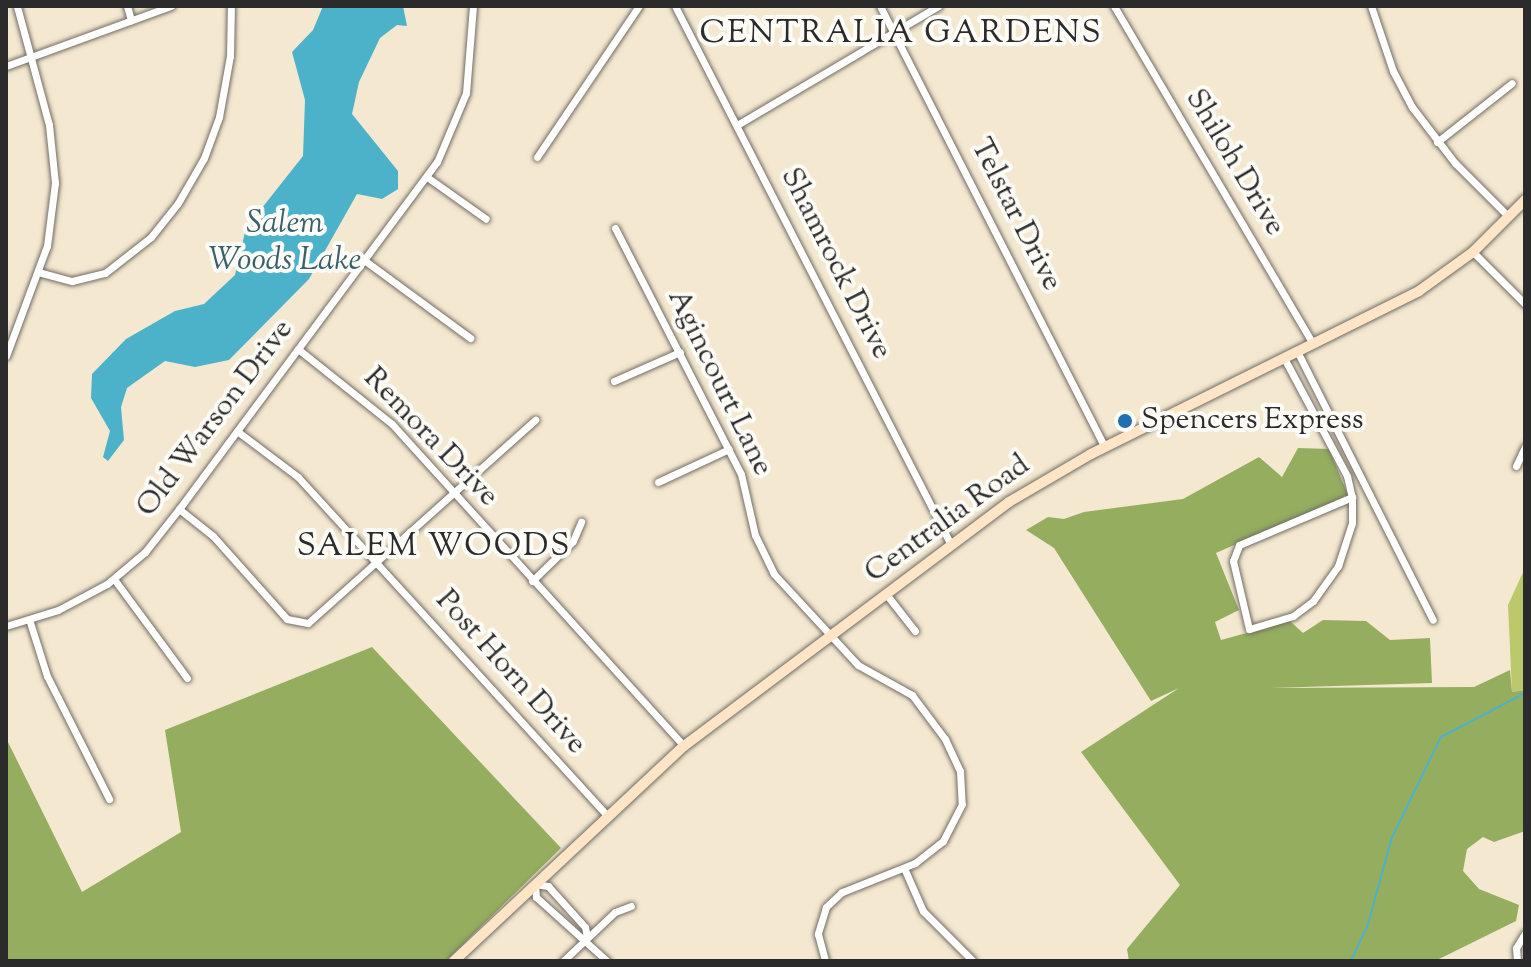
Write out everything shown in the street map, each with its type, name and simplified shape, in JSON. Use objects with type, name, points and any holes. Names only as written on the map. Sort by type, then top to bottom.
[{"type":"main road","name":"Centralia Road","points":[[454,961],[684,746],[1035,484],[1419,291],[1473,252],[1525,200]]},
{"type":"street","points":[[7,350],[38,272],[51,227],[55,183],[51,134],[17,6]]},
{"type":"street","points":[[127,6],[131,20]]},
{"type":"street","points":[[6,66],[171,6]]},
{"type":"street","points":[[38,272],[72,281],[105,273],[151,237],[178,203],[204,158],[219,117],[230,56],[231,6]]},
{"type":"street","name":"Old Warson Drive","points":[[6,626],[76,602],[114,579],[179,509],[427,177],[466,93],[473,6]]},
{"type":"street","points":[[537,157],[639,6]]},
{"type":"street","name":"Shamrock Drive","points":[[675,6],[951,545]]},
{"type":"street","name":"Telstar Drive","points":[[880,6],[1105,447]]},
{"type":"street","points":[[737,125],[938,6]]},
{"type":"street","name":"Shiloh Drive","points":[[1114,6],[1313,344]]},
{"type":"street","points":[[1371,6],[1393,71],[1437,142],[1509,217]]},
{"type":"street","points":[[1437,142],[1512,83]]},
{"type":"street","points":[[427,177],[486,219]]},
{"type":"street","name":"Agincourt Lane","points":[[615,228],[729,449],[767,562],[784,587],[832,634],[858,665],[912,695],[945,739],[960,771],[962,804],[955,825],[929,854],[833,898],[819,925],[825,961]]},
{"type":"street","points":[[1473,252],[1525,304]]},
{"type":"street","points":[[364,260],[470,338]]},
{"type":"street","name":"Remora Drive","points":[[298,349],[373,406],[684,746]]},
{"type":"street","points":[[1297,351],[1433,620]]},
{"type":"street","points":[[614,381],[680,352]]},
{"type":"street","points":[[1284,358],[1343,465],[1352,497],[1349,540],[1323,591],[1293,616],[1249,629],[1233,561],[1239,545],[1352,497]]},
{"type":"street","points":[[179,509],[213,536],[287,619],[302,624],[314,620],[378,564],[535,420]]},
{"type":"street","name":"Post Horn Drive","points":[[237,431],[298,477],[608,816]]},
{"type":"street","points":[[1516,466],[1525,447]]},
{"type":"street","points":[[658,482],[729,449]]},
{"type":"street","points":[[532,581],[573,541],[581,522]]},
{"type":"street","points":[[114,579],[187,678]]},
{"type":"street","points":[[886,594],[915,631]]},
{"type":"street","points":[[29,619],[47,676],[109,799]]},
{"type":"street","points":[[904,868],[923,911],[973,961]]},
{"type":"street","points":[[587,938],[575,935],[536,897],[535,884],[548,886],[585,927],[587,938],[607,961]]},
{"type":"street","points":[[563,961],[615,912],[631,906]]},
{"type":"street","points":[[1517,961],[1516,948],[1525,933]]},
{"type":"green space","points":[[1298,448],[1329,449],[1348,495],[1216,553],[1239,610],[1215,622],[1221,640],[1290,621],[1303,633],[1323,620],[1366,621],[1390,640],[1430,638],[1432,683],[1266,688],[1474,687],[1510,670],[1512,692],[1525,690],[1525,831],[1494,842],[1483,837],[1467,849],[1463,871],[1479,889],[1519,905],[1516,921],[1435,961],[1129,961],[1127,949],[1180,885],[1081,752],[1179,688],[1151,701],[1054,548],[1026,530],[1048,517],[1064,519],[1084,512],[1183,499],[1259,457],[1282,477]]},
{"type":"green space","points":[[1525,568],[1525,690],[1512,692],[1508,605]]},
{"type":"green space","points":[[372,647],[561,848],[446,961],[6,961],[6,738],[82,892],[181,832],[165,730]]},
{"type":"water","name":"Salem Woods Lake","points":[[323,6],[403,6],[407,26],[397,25],[380,38],[359,82],[352,114],[398,171],[398,189],[382,199],[357,194],[309,279],[229,360],[195,367],[165,361],[127,388],[121,407],[124,440],[108,461],[103,457],[110,431],[91,398],[92,374],[126,339],[175,311],[204,304],[235,275],[246,228],[303,156],[305,100],[292,52],[313,30]]},
{"type":"waterway","points":[[1351,961],[1368,924],[1392,837],[1441,737],[1525,693]]},
{"type":"place","name":"Spencers Express","points":[[1125,421]]},
{"type":"district","name":"CENTRALIA GARDENS","points":[[901,34]]},
{"type":"district","name":"SALEM WOODS","points":[[434,547]]}]
